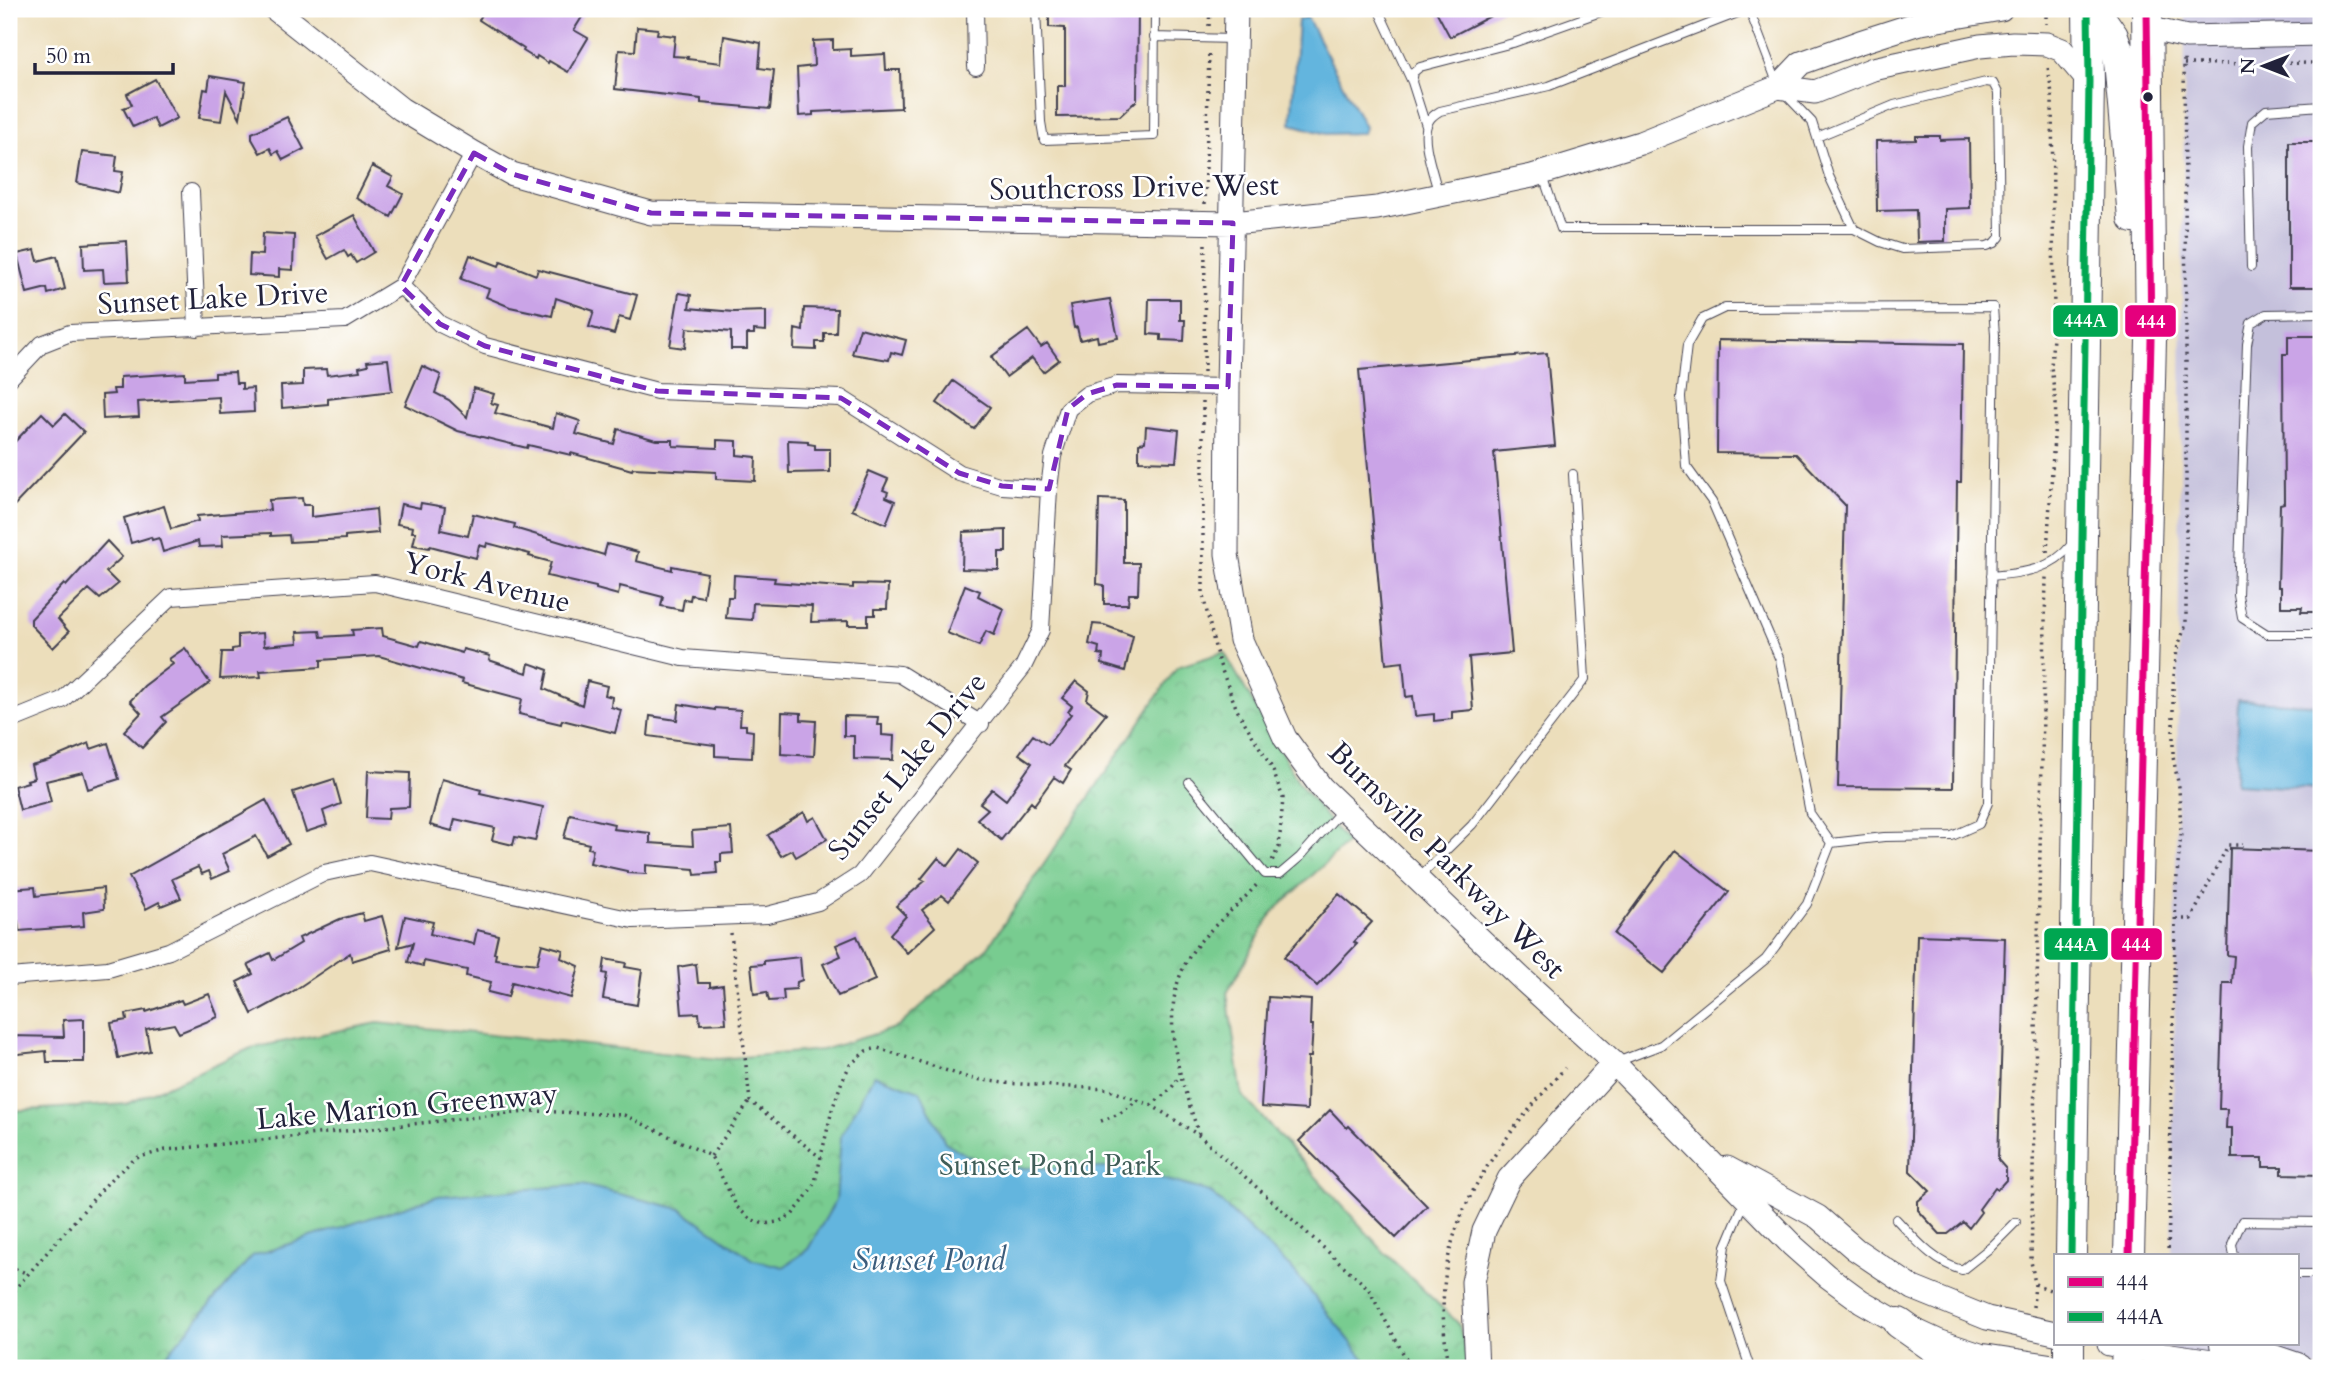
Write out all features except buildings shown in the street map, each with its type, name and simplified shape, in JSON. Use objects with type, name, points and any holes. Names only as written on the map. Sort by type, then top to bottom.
[{"type":"highway","points":[[2071,1254],[2090,82],[2088,9]]},
{"type":"highway","points":[[2094,9],[2113,36],[2118,50],[2129,188],[2151,340]]},
{"type":"highway","points":[[2130,1254],[2151,340],[2141,15]]},
{"type":"highway","points":[[1899,1323],[1963,1368]]},
{"type":"highway","points":[[2068,1368],[2069,1346]]},
{"type":"highway","points":[[2231,1346],[2297,1368]]},
{"type":"street","name":"Southcross Drive West","points":[[275,9],[401,109],[512,174],[651,213],[1233,223],[1377,208],[1542,174],[1640,143],[1778,87],[1801,63],[1916,24],[2001,9]]},
{"type":"street","points":[[975,9],[976,67]]},
{"type":"street","name":"Burnsville Parkway West","points":[[1236,9],[1227,554],[1241,640],[1285,738],[1321,787],[1343,809],[1614,1063],[1793,1246],[1827,1276],[1861,1301],[1899,1323],[1980,1356],[2068,1368]]},
{"type":"street","points":[[2141,15],[2183,36],[2321,34]]},
{"type":"street","name":"Southcross Drive West","points":[[1778,87],[1815,92],[1873,69],[1924,57],[1980,46],[2047,44]]},
{"type":"street","points":[[2047,44],[2062,50],[2090,82]]},
{"type":"street","name":"Sunset Lake Drive","points":[[9,379],[42,344],[70,334],[345,320],[401,286],[474,153]]},
{"type":"street","points":[[191,192],[197,328]]},
{"type":"street","points":[[401,286],[440,324],[485,346],[657,391],[841,398],[959,473],[1002,486],[1049,489]]},
{"type":"street","name":"Sunset Lake Drive","points":[[9,977],[108,969],[169,951],[324,873],[370,863],[633,920],[767,915],[818,902],[860,875],[981,724],[1023,667],[1041,630],[1053,456],[1068,409],[1087,394],[1118,385],[1228,387]]},
{"type":"street","name":"York Avenue","points":[[9,719],[62,700],[171,597],[375,583],[683,658],[900,674],[981,724]]},
{"type":"street","points":[[1477,1368],[1473,1282],[1484,1231],[1509,1179],[1614,1063]]},
{"type":"street","name":"Burnsville Parkway West","points":[[1704,1156],[1818,1217],[1855,1250],[1913,1288],[1987,1318],[2054,1333]]},
{"type":"street","points":[[2122,1351],[2261,1368]]},
{"type":"lane","points":[[1036,9],[1044,140],[1154,136],[1154,9]]},
{"type":"lane","points":[[1378,9],[1412,82],[1426,125],[1427,149],[1438,194]]},
{"type":"lane","points":[[1412,82],[1414,72],[1420,67],[1513,43],[1609,9]]},
{"type":"lane","points":[[1426,125],[1440,111],[1549,86],[1748,9],[1778,87],[1812,122],[1829,176],[1854,229]]},
{"type":"lane","points":[[1154,37],[1236,39]]},
{"type":"lane","points":[[1542,174],[1561,229],[1854,229],[1902,249],[1987,246],[2000,237],[1998,93],[1993,83],[1986,82],[1894,104],[1817,137]]},
{"type":"lane","points":[[2252,267],[2248,146],[2252,122],[2266,110],[2321,106]]},
{"type":"lane","points":[[1993,307],[1995,335],[1987,803],[1979,824],[1952,836],[1884,837],[1831,843],[1810,813],[1780,660],[1712,502],[1686,467],[1681,397],[1687,345],[1702,319],[1725,308],[1993,307]]},
{"type":"lane","points":[[2321,313],[2266,314],[2250,323],[2238,595],[2242,618],[2267,634],[2321,634]]},
{"type":"lane","points":[[1416,879],[1472,825],[1585,679],[1573,474]]},
{"type":"lane","points":[[1991,576],[2031,571],[2046,566],[2065,553],[2082,531]]},
{"type":"lane","points":[[1189,782],[1265,874],[1280,874],[1300,857],[1343,809]]},
{"type":"lane","points":[[1614,1063],[1661,1045],[1766,959],[1807,904],[1831,843]]},
{"type":"lane","points":[[1746,1198],[1726,1246],[1721,1281],[1750,1368]]},
{"type":"lane","points":[[1896,1219],[1925,1250],[1952,1268],[1962,1270],[2016,1222]]},
{"type":"lane","points":[[2234,1254],[2232,1244],[2242,1221],[2321,1222]]},
{"type":"lane","points":[[2298,1274],[2321,1274]]},
{"type":"path","points":[[2035,1289],[2031,1261],[2046,566],[2056,404],[2051,366],[2052,94],[2046,9]]},
{"type":"path","points":[[2168,1254],[2176,886],[2181,833],[2179,787],[2173,757],[2173,684],[2177,649],[2186,624],[2183,36]]},
{"type":"path","points":[[2184,65],[2321,63]]},
{"type":"path","points":[[2176,919],[2191,919],[2228,845],[2243,845]]},
{"type":"path","points":[[729,916],[750,1101],[711,1156],[737,1207],[750,1219],[764,1224],[778,1222],[792,1215],[816,1182],[832,1110],[850,1065],[866,1051],[878,1048],[969,1077],[1004,1083],[1107,1089],[1151,1105],[1200,1136],[1368,1288],[1411,1368]]},
{"type":"path","points":[[1151,1105],[1170,1090],[1180,1076]]},
{"type":"path","points":[[1101,1121],[1119,1114],[1138,1100]]},
{"type":"path","points":[[750,1101],[821,1158]]},
{"type":"path","name":"Lake Marion Greenway","points":[[9,1296],[111,1179],[136,1158],[166,1150],[535,1111],[624,1115],[711,1156]]},
{"type":"path","points":[[9,1266],[28,1274]]},
{"type":"path","points":[[2035,1283],[2054,1292]]},
{"type":"highlighted area","points":[[474,153],[512,174],[651,213],[1233,223],[1228,387],[1117,385],[1087,394],[1068,409],[1049,489],[1002,486],[959,473],[841,398],[657,391],[485,346],[440,324],[401,286]]},
{"type":"shaded area","points":[[2185,9],[2321,9],[2321,1368],[2170,1368],[2170,1346],[2298,1346],[2298,1254],[2172,1254]]},
{"type":"green space","name":"Sunset Pond Park","points":[[1224,652],[1299,783],[1347,843],[1272,913],[1227,993],[1242,1095],[1386,1254],[1459,1324],[1469,1368],[9,1368],[9,1111],[127,1104],[251,1048],[378,1023],[719,1059],[822,1050],[898,1027],[988,947],[1177,667]]},
{"type":"water","points":[[1307,17],[1365,127],[1363,133],[1326,134],[1291,124],[1298,20]]},
{"type":"water","points":[[2238,700],[2321,705],[2321,789],[2235,784]]},
{"type":"water","name":"Sunset Pond","points":[[874,1075],[920,1091],[945,1142],[988,1168],[1124,1168],[1210,1192],[1292,1269],[1372,1368],[155,1368],[252,1256],[438,1196],[582,1185],[681,1209],[754,1260],[784,1267],[808,1249],[836,1200],[841,1136]]},
{"type":"transit line","name":"444A","points":[[2071,1254],[2088,9]]},
{"type":"transit line","name":"444","points":[[2129,1254],[2151,340],[2147,9]]}]
